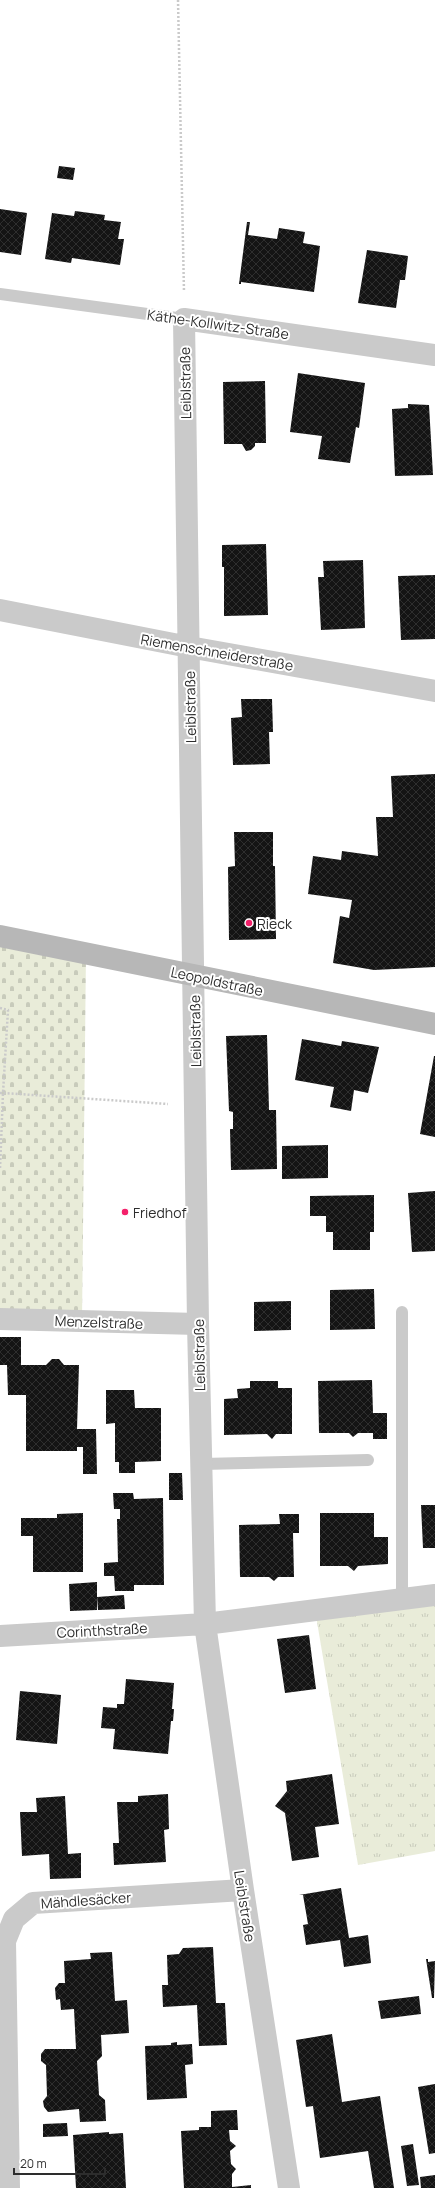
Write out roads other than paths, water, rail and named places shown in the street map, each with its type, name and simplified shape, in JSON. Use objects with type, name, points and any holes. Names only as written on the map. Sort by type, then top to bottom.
[{"type":"street","name":"Käthe-Kollwitz-Straße","points":[[184,318],[435,355]]},
{"type":"street","name":"Leiblstraße","points":[[184,318],[195,976],[198,1324],[205,1624],[243,1890],[289,2188]]},
{"type":"street","name":"Riemenschneiderstraße","points":[[0,610],[189,647],[435,691]]},
{"type":"street","name":"Leopoldstraße","points":[[0,936],[435,1024]]},
{"type":"street","name":"Menzelstraße","points":[[0,1319],[198,1324]]},
{"type":"street","points":[[205,1624],[435,1595]]},
{"type":"street","name":"Corinthstraße","points":[[0,1636],[205,1624]]},
{"type":"street","name":"Mähdlesäcker","points":[[9,2188],[5,1941],[14,1919],[34,1903],[243,1890]]},
{"type":"lane","name":"Käthe-Kollwitz-Straße","points":[[0,294],[184,318]]},
{"type":"lane","points":[[402,1312],[402,1599]]},
{"type":"lane","points":[[202,1464],[368,1460]]},
{"type":"place","name":"Rieck","points":[[249,923]]},
{"type":"place","name":"Friedhof","points":[[125,1212]]}]
